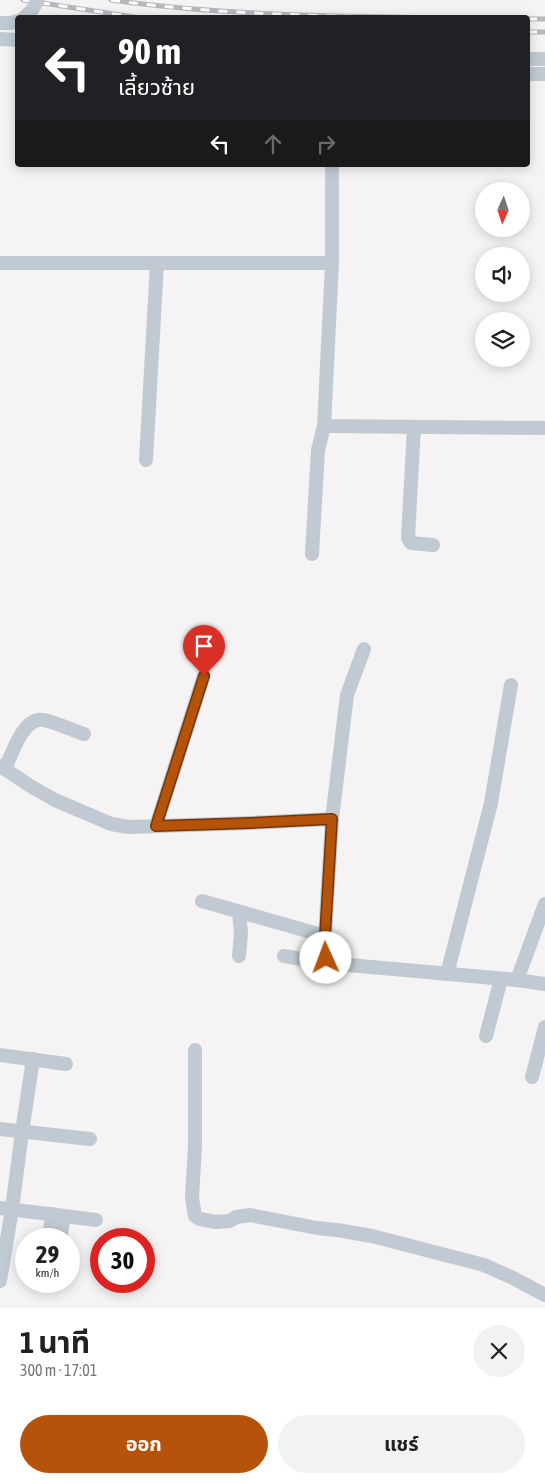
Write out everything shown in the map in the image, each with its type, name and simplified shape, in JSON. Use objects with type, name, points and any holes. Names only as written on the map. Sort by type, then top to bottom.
[{"type":"street","points":[[27,15],[38,0]]},
{"type":"street","points":[[0,14],[15,18]]},
{"type":"street","points":[[0,23],[12,23],[15,21]]},
{"type":"street","points":[[0,40],[15,40]]},
{"type":"street","points":[[530,59],[545,59]]},
{"type":"street","points":[[530,74],[545,74]]},
{"type":"street","points":[[312,554],[318,450],[324,426],[332,263],[332,167]]},
{"type":"street","points":[[0,263],[332,263]]},
{"type":"street","points":[[146,460],[157,263]]},
{"type":"street","points":[[324,426],[545,428]]},
{"type":"street","points":[[414,427],[408,538],[412,543],[433,545]]},
{"type":"street","points":[[326,964],[325,936],[332,819],[347,695],[364,649]]},
{"type":"street","points":[[156,826],[204,676]]},
{"type":"street","points":[[447,974],[491,803],[511,685]]},
{"type":"street","points":[[84,734],[42,719],[33,722],[27,726],[2,767],[55,800],[111,824],[129,827],[332,819]]},
{"type":"street","points":[[202,901],[325,936]]},
{"type":"street","points":[[517,980],[545,904]]},
{"type":"street","points":[[239,912],[241,932],[239,956]]},
{"type":"street","points":[[284,956],[326,964],[545,984]]},
{"type":"street","points":[[486,1036],[501,979]]},
{"type":"street","points":[[532,1077],[545,1027]]},
{"type":"street","points":[[196,1050],[195,1145],[192,1198],[195,1216],[200,1219],[216,1222],[230,1221],[236,1217],[250,1214],[317,1228],[372,1236],[484,1265],[545,1295]]},
{"type":"street","points":[[0,1055],[66,1064]]},
{"type":"street","points":[[0,1287],[6,1240],[6,1208],[22,1132],[33,1059]]},
{"type":"street","points":[[0,1129],[90,1139]]},
{"type":"street","points":[[6,1208],[96,1220]]},
{"type":"street","points":[[53,1228],[58,1215]]},
{"type":"street","points":[[58,1215],[59,1228]]},
{"type":"railway","points":[[23,0],[120,15]]},
{"type":"railway","points":[[111,0],[197,9],[304,15]]},
{"type":"railway","points":[[530,19],[545,19]]},
{"type":"railway","points":[[530,32],[545,32]]},
{"type":"route","points":[[204,676],[156,826],[332,819],[325,936],[326,958]]}]
